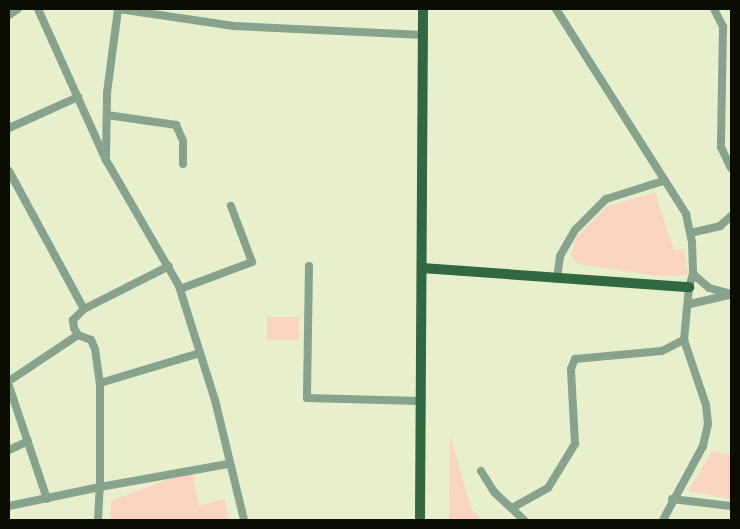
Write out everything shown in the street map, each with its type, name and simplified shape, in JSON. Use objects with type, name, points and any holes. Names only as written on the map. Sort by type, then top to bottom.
[{"type":"main road","points":[[420,520],[423,9]]},
{"type":"main road","points":[[422,268],[689,287]]},
{"type":"street","points":[[9,15],[18,9]]},
{"type":"street","points":[[38,9],[106,160],[169,266],[180,289],[215,400],[228,464],[244,520]]},
{"type":"street","points":[[106,160],[107,115],[118,9],[234,26],[424,35]]},
{"type":"street","points":[[556,9],[663,181],[686,214],[690,233],[693,274],[689,287],[690,304],[684,340],[706,405],[708,424],[703,446],[672,499],[663,520]]},
{"type":"street","points":[[714,9],[723,27],[721,147],[731,168]]},
{"type":"street","points":[[9,128],[78,97]]},
{"type":"street","points":[[107,115],[176,125],[183,141],[182,164]]},
{"type":"street","points":[[9,171],[84,309]]},
{"type":"street","points":[[557,278],[560,256],[575,230],[606,199],[663,181]]},
{"type":"street","points":[[180,289],[252,262],[231,206]]},
{"type":"street","points":[[690,233],[720,226],[731,216]]},
{"type":"street","points":[[78,335],[74,320],[84,309],[169,266]]},
{"type":"street","points":[[309,266],[307,398],[420,400]]},
{"type":"street","points":[[693,274],[709,288],[731,294]]},
{"type":"street","points":[[690,304],[731,294]]},
{"type":"street","points":[[9,381],[78,335]]},
{"type":"street","points":[[78,335],[90,340],[95,350],[100,383],[100,487],[98,520]]},
{"type":"street","points":[[512,508],[548,488],[575,444],[571,369],[575,359],[662,351],[684,340]]},
{"type":"street","points":[[100,383],[200,353]]},
{"type":"street","points":[[9,386],[47,499]]},
{"type":"street","points":[[9,450],[28,441]]},
{"type":"street","points":[[9,506],[100,487],[228,464]]},
{"type":"street","points":[[481,471],[494,492],[524,520]]},
{"type":"street","points":[[672,499],[731,506]]},
{"type":"shaded area","points":[[655,192],[674,250],[684,249],[688,275],[661,276],[578,264],[571,255],[576,238],[606,207]]},
{"type":"shaded area","points":[[267,317],[299,317],[299,340],[267,340]]},
{"type":"shaded area","points":[[450,434],[471,508],[481,520],[449,520]]},
{"type":"shaded area","points":[[712,452],[731,455],[731,499],[688,491]]},
{"type":"shaded area","points":[[192,470],[199,506],[225,499],[229,520],[110,520],[111,501]]}]
